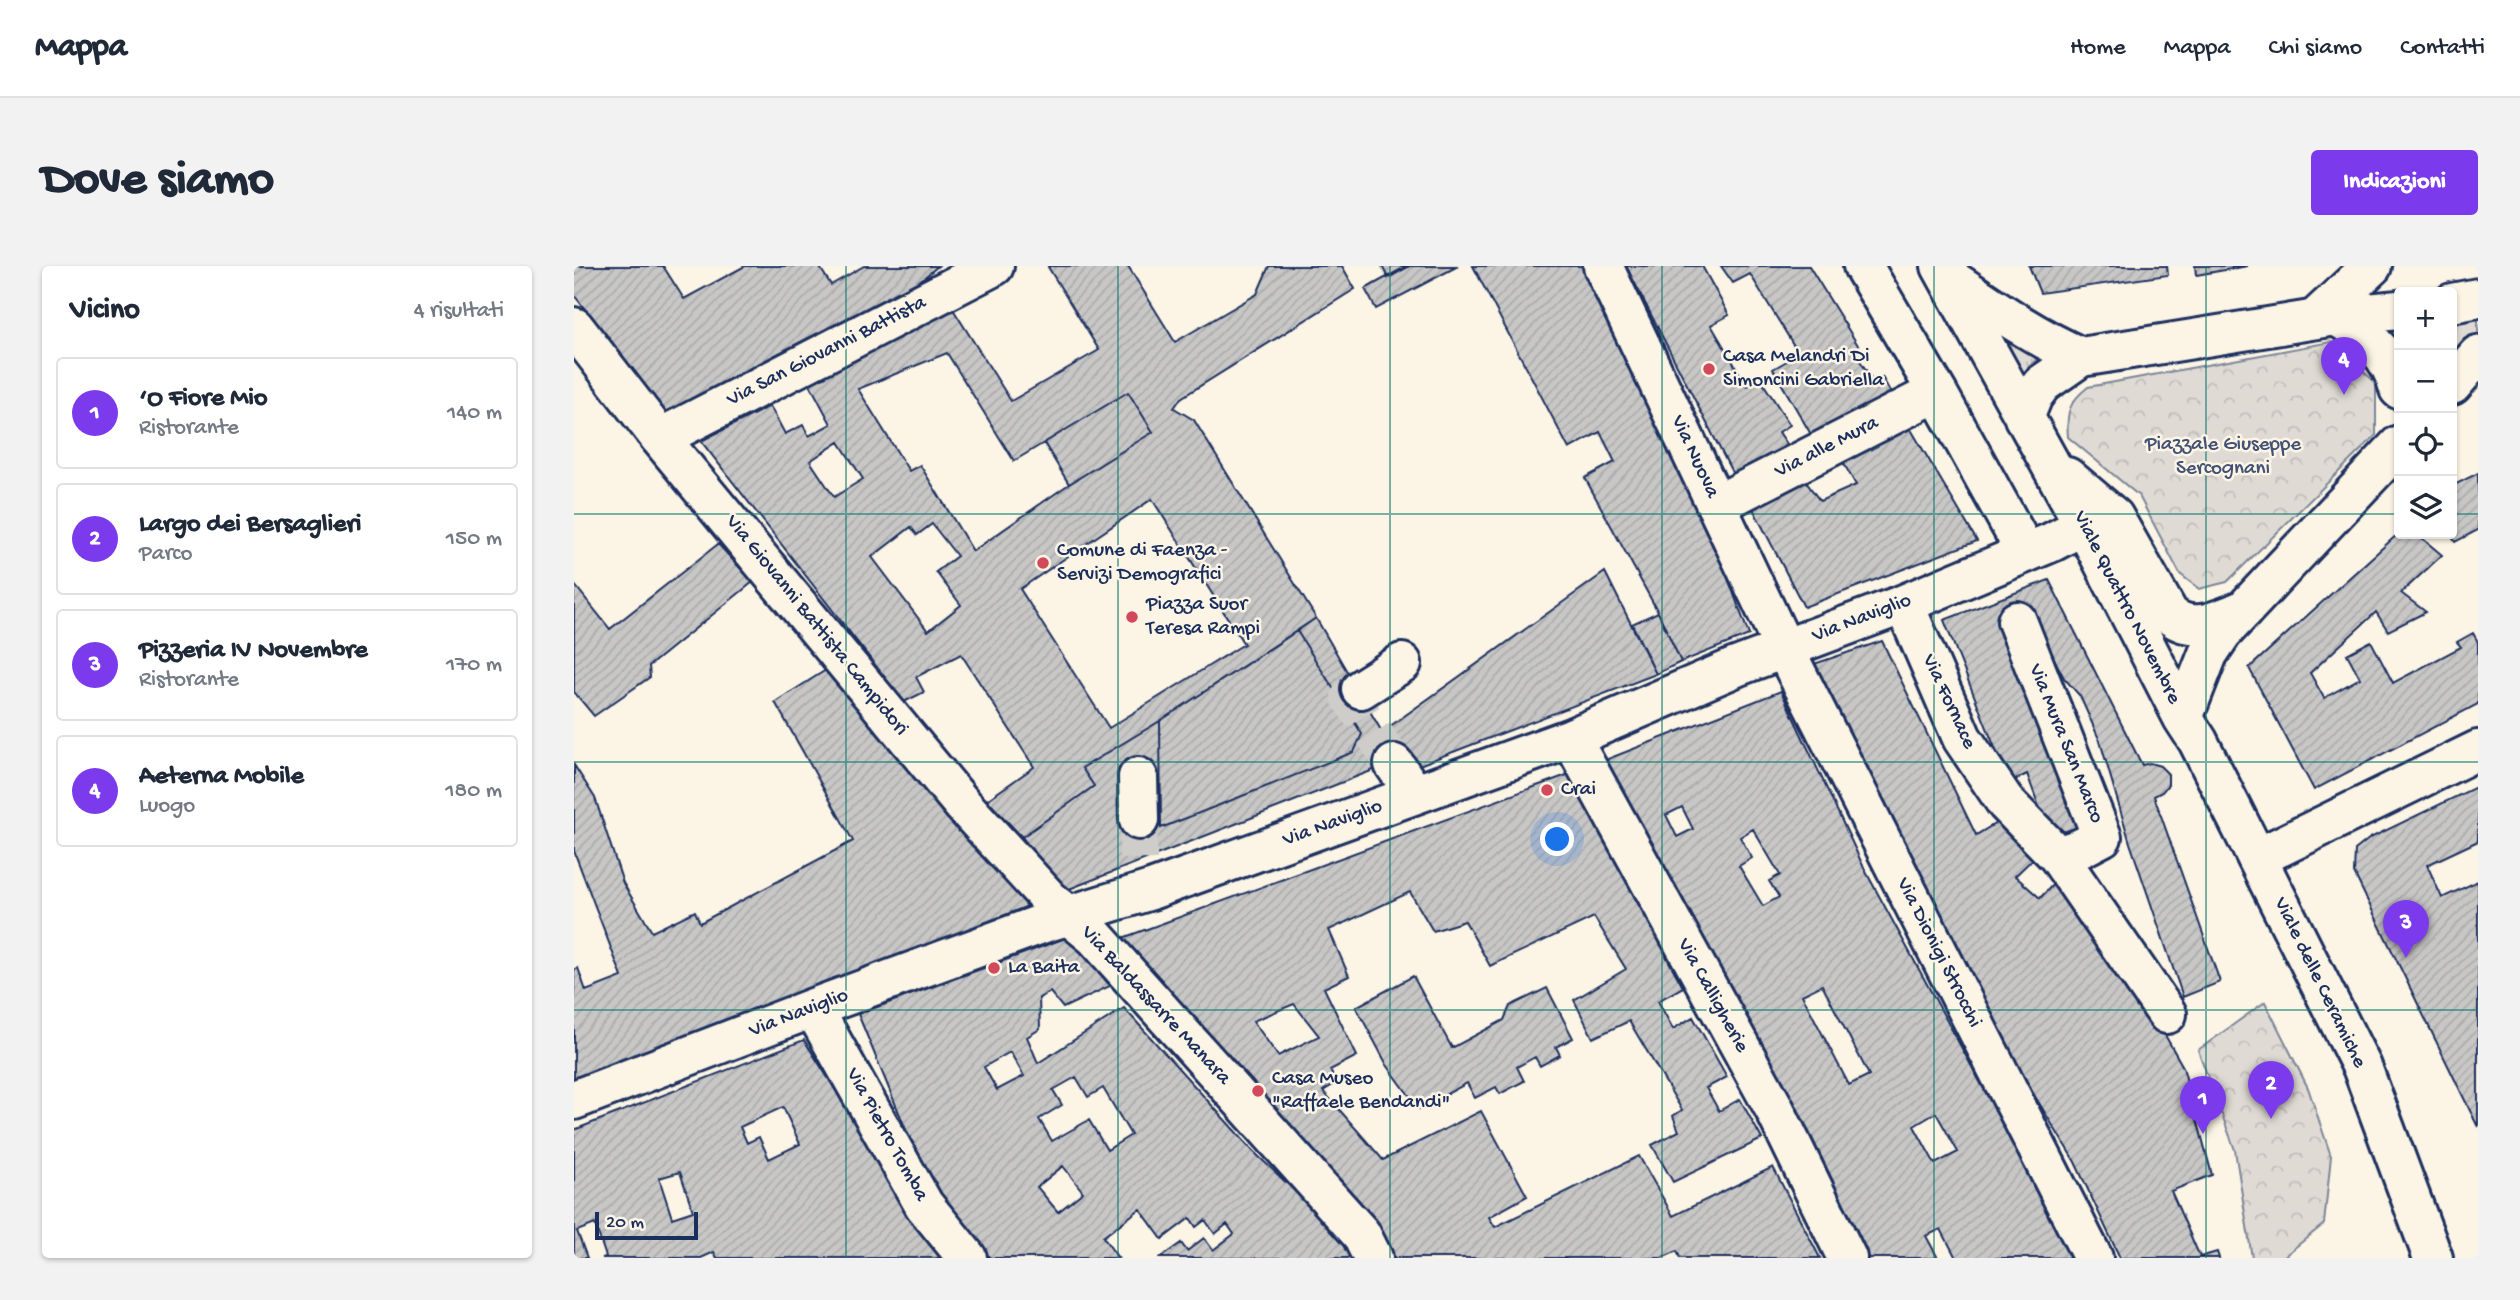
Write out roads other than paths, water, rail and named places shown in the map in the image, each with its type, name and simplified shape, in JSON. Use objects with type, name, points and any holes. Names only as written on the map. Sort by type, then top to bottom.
[{"type":"street","name":"Via San Giovanni Battista","points":[[660,438],[994,266]]},
{"type":"street","name":"Via Nuova","points":[[1603,266],[1784,648]]},
{"type":"street","points":[[1863,266],[1937,392],[2026,553]]},
{"type":"street","points":[[2325,318],[2372,266]]},
{"type":"street","points":[[1944,271],[2018,325],[2081,357]]},
{"type":"street","points":[[1944,271],[2047,460],[2114,517],[2169,614],[2179,623],[2192,626],[2246,609],[2394,450]]},
{"type":"street","points":[[2457,302],[2478,299]]},
{"type":"street","points":[[2024,418],[2033,396],[2042,384],[2081,357],[2325,318],[2394,311]]},
{"type":"street","points":[[2325,318],[2355,327],[2377,346],[2394,375]]},
{"type":"street","name":"Via Giovanni Battista Campidori","points":[[574,327],[660,438],[963,805],[1050,900],[1069,915]]},
{"type":"street","points":[[2457,379],[2478,356]]},
{"type":"street","name":"Via alle Mura","points":[[1716,505],[1937,392]]},
{"type":"street","name":"Viale Quattro Novembre","points":[[2047,460],[2084,525],[2183,718]]},
{"type":"street","name":"Via Naviglio","points":[[574,1100],[813,1008],[1069,915],[1144,875],[1405,779],[1571,738],[1784,648],[1904,604],[2026,553],[2084,525]]},
{"type":"street","name":"Via Fornace","points":[[1904,604],[1962,738],[2006,803],[2058,856]]},
{"type":"street","name":"Viale Quattro Novembre","points":[[2183,718],[2208,654],[2222,634],[2246,609]]},
{"type":"street","name":"Via Mura San Marco","points":[[2017,621],[2102,837],[2058,856]]},
{"type":"street","name":"Via Dionigi Strocchi","points":[[1784,648],[2093,1258]]},
{"type":"street","points":[[1361,689],[1402,663]]},
{"type":"street","name":"Viale delle Ceramiche","points":[[2183,718],[2198,741],[2362,1067],[2433,1258]]},
{"type":"street","name":"Via Calligherie","points":[[1571,738],[1774,1108],[1847,1258]]},
{"type":"street","points":[[2257,858],[2478,750]]},
{"type":"street","points":[[1138,777],[1139,820]]},
{"type":"street","points":[[2058,856],[2167,1014]]},
{"type":"street","name":"Via Baldassarre Manara","points":[[1069,915],[1096,937],[1361,1234],[1373,1258]]},
{"type":"street","name":"Via Pietro Tomba","points":[[813,1008],[924,1205],[967,1258]]},
{"type":"tunnel","points":[[1361,689],[1350,697],[1394,764]]},
{"type":"tunnel","points":[[1138,859],[1139,820]]},
{"type":"place","name":"Casa Melandri Di Simoncini Gabriella","points":[[1709,369]]},
{"type":"place","name":"Aeterna Mobile","points":[[2344,395]]},
{"type":"place","name":"Comune di Faenza - Servizi Demografici","points":[[1043,563]]},
{"type":"place","name":"Piazza Suor Teresa Rampi","points":[[1132,617]]},
{"type":"place","name":"Crai","points":[[1547,790]]},
{"type":"place","name":"Pizzeria IV Novembre","points":[[2406,958]]},
{"type":"place","name":"La Baita","points":[[994,968]]},
{"type":"place","name":"Casa Museo \"Raffaele Bendandi\"","points":[[1258,1091]]},
{"type":"place","name":"Largo dei Bersaglieri","points":[[2271,1119]]},
{"type":"place","name":"‘O Fiore Mio","points":[[2203,1134]]},
{"type":"park label","name":"Piazzale Giuseppe Sercognani","points":[[2223,457]]}]
